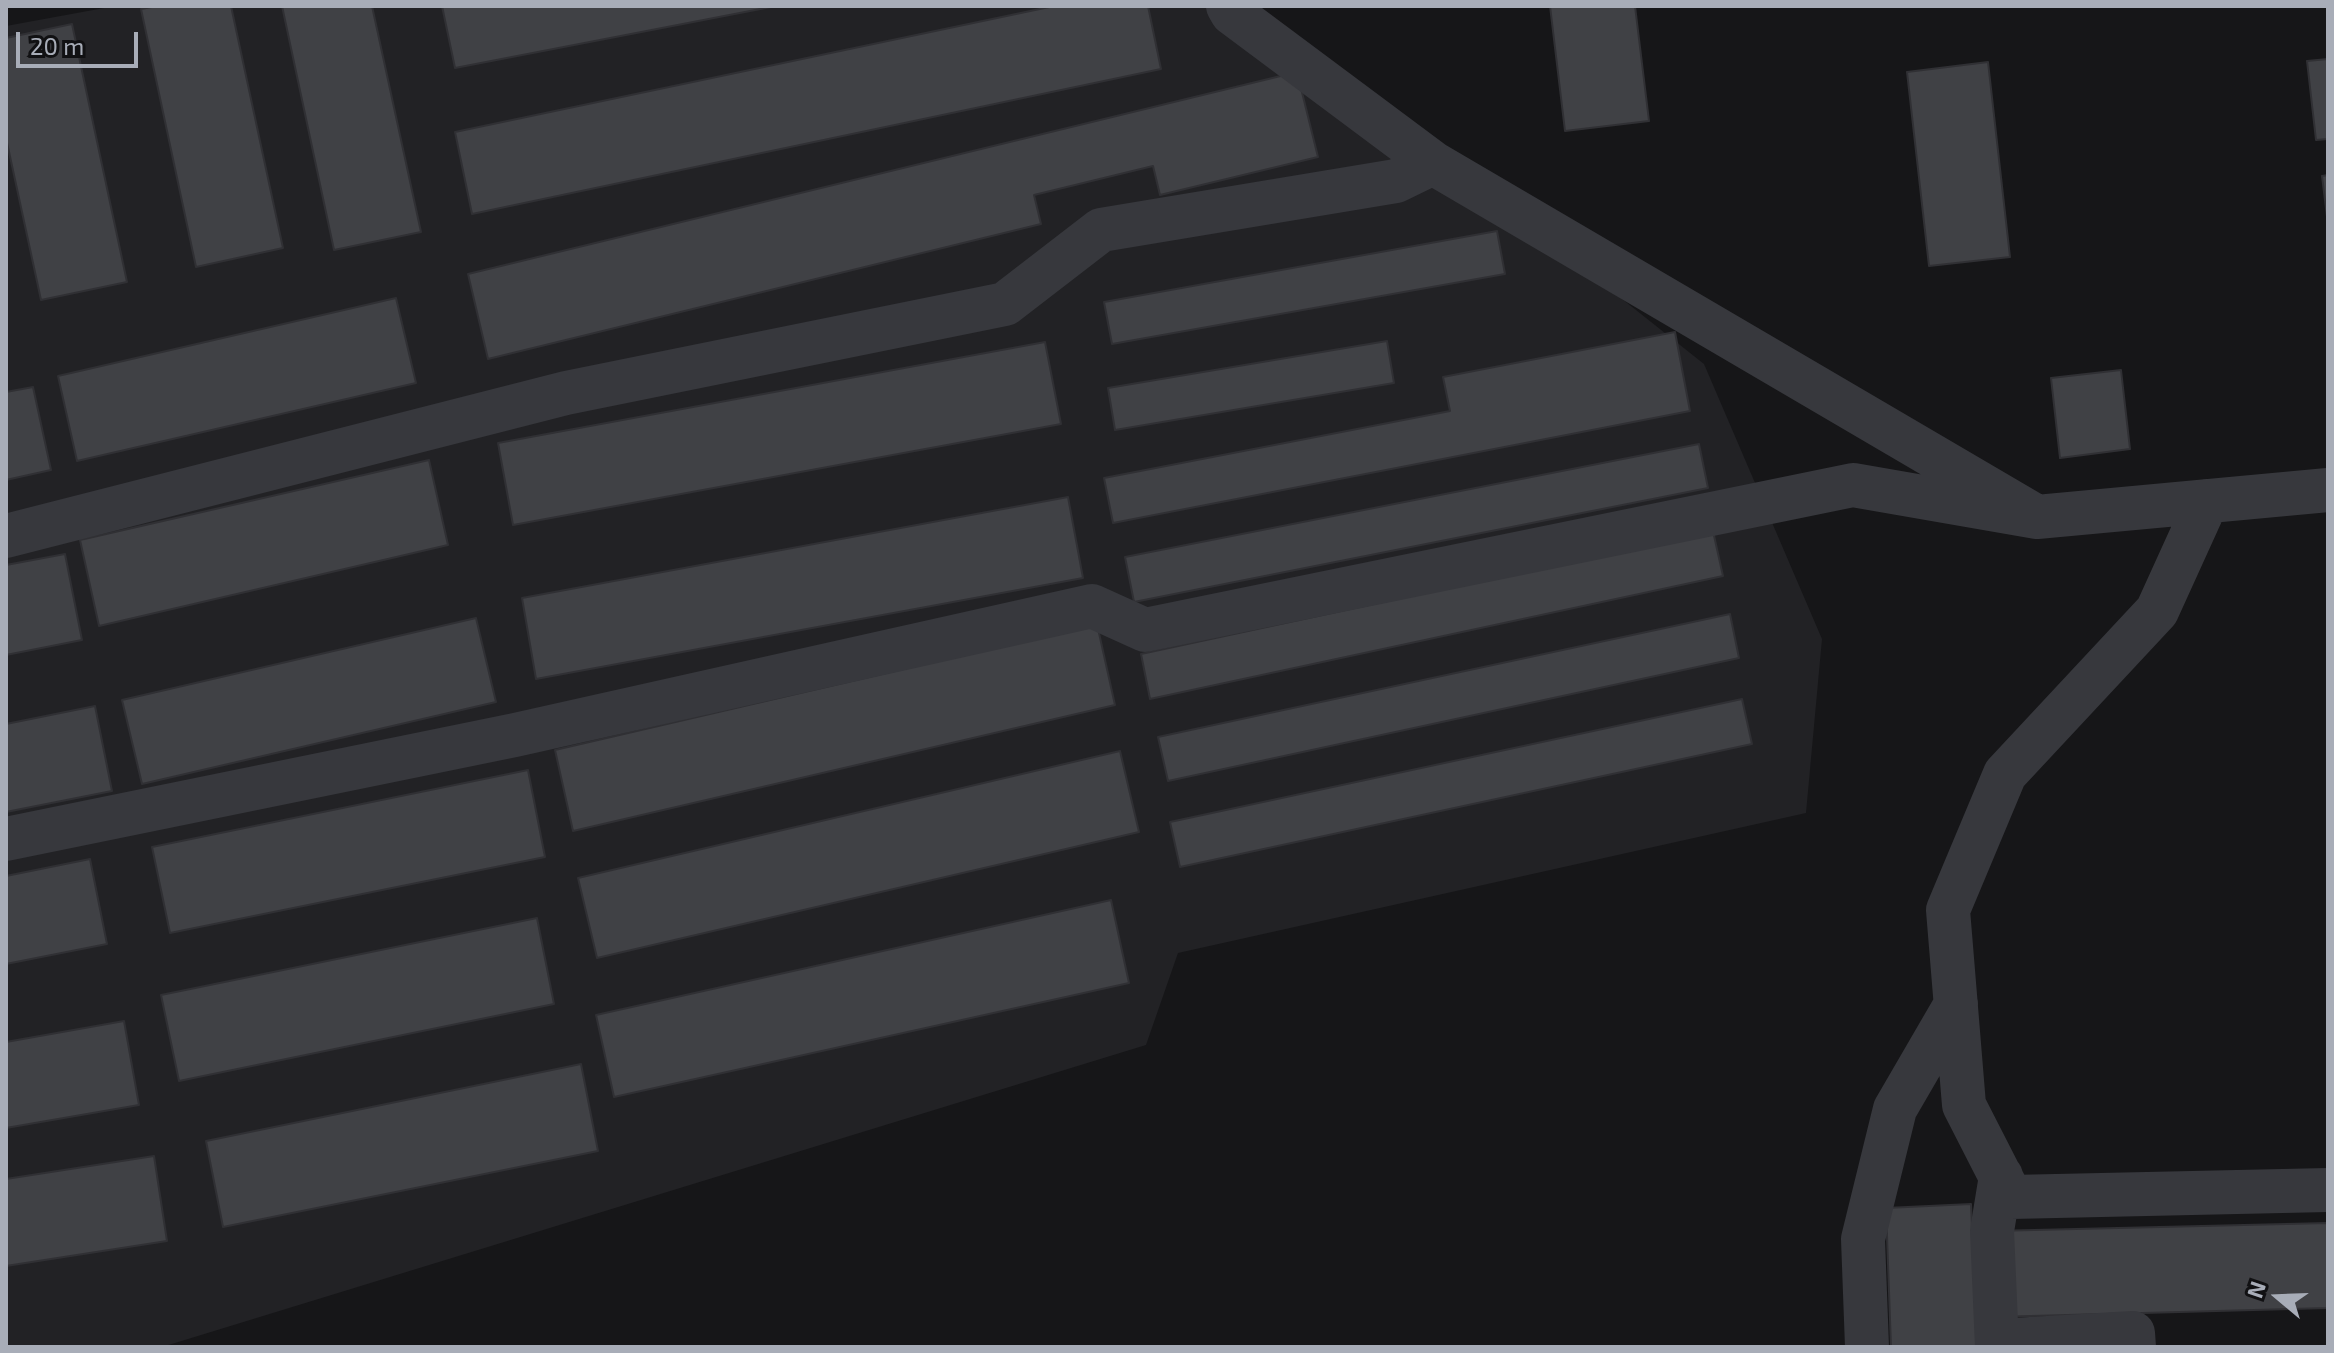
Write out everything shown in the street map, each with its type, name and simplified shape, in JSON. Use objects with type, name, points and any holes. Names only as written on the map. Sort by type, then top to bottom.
[{"type":"street","points":[[1228,6],[1232,13],[1433,163],[2037,517]]},
{"type":"street","points":[[6,536],[566,393],[1005,304],[1101,230],[1396,181],[1433,163]]},
{"type":"street","points":[[6,839],[515,735],[1092,606],[1145,630],[1853,485],[2037,517],[2328,490]]},
{"type":"street","points":[[2207,501],[2157,611],[2005,774],[1948,910],[1964,1105],[2011,1197],[2328,1190]]},
{"type":"street","points":[[1867,1347],[1863,1239],[1895,1109],[1956,1004]]},
{"type":"street","points":[[2001,1176],[1992,1231],[1997,1344],[2133,1333],[2134,1347]]},
{"type":"shaded area","points":[[115,6],[1253,6],[1704,364],[1822,639],[1806,813],[1178,953],[1146,1045],[162,1347],[6,1347],[6,26]]},
{"type":"building","points":[[157,6],[231,6],[283,248],[196,267],[141,9]]},
{"type":"building","points":[[282,6],[372,6],[421,232],[334,250]]},
{"type":"building","points":[[442,6],[776,6],[455,68]]},
{"type":"building","points":[[1054,6],[1148,6],[1161,69],[472,214],[455,132]]},
{"type":"building","points":[[1550,6],[1635,6],[1649,121],[1565,131]]},
{"type":"building","points":[[72,24],[127,282],[41,300],[6,138],[6,38]]},
{"type":"building","points":[[2328,59],[2328,139],[2316,140],[2307,61]]},
{"type":"building","points":[[1988,62],[2010,257],[1929,266],[1907,72]]},
{"type":"building","points":[[1297,72],[1318,157],[1160,195],[1153,166],[1034,195],[1041,224],[488,359],[468,274]]},
{"type":"building","points":[[2328,175],[2328,225],[2322,176]]},
{"type":"building","points":[[1497,231],[1505,274],[1112,344],[1104,302]]},
{"type":"building","points":[[396,298],[416,383],[77,461],[58,376]]},
{"type":"building","points":[[1675,332],[1690,411],[1113,523],[1104,478],[1450,411],[1443,377]]},
{"type":"building","points":[[1387,341],[1394,383],[1115,430],[1108,388]]},
{"type":"building","points":[[1045,342],[1061,424],[513,525],[498,443]]},
{"type":"building","points":[[2121,370],[2130,449],[2060,458],[2051,378]]},
{"type":"building","points":[[33,387],[51,470],[6,480],[6,392]]},
{"type":"building","points":[[1699,444],[1708,488],[1134,602],[1125,557]]},
{"type":"building","points":[[429,460],[448,545],[99,626],[80,540]]},
{"type":"building","points":[[1068,497],[1083,578],[536,679],[522,598]]},
{"type":"building","points":[[1713,531],[1723,576],[1150,699],[1141,654]]},
{"type":"building","points":[[65,554],[82,640],[6,655],[6,565]]},
{"type":"building","points":[[1730,614],[1739,658],[1168,781],[1158,737]]},
{"type":"building","points":[[476,618],[496,702],[142,784],[122,700]]},
{"type":"building","points":[[1097,624],[1115,705],[573,831],[555,750]]},
{"type":"building","points":[[1742,699],[1752,744],[1180,867],[1170,822]]},
{"type":"building","points":[[95,706],[112,791],[6,812],[6,724]]},
{"type":"building","points":[[1120,751],[1139,832],[597,958],[578,878]]},
{"type":"building","points":[[528,770],[545,857],[170,933],[152,847]]},
{"type":"building","points":[[90,859],[107,944],[6,964],[6,876]]},
{"type":"building","points":[[1111,900],[1129,983],[614,1097],[596,1015]]},
{"type":"building","points":[[537,918],[554,1004],[179,1081],[161,995]]},
{"type":"building","points":[[124,1021],[139,1105],[6,1128],[6,1042]]},
{"type":"building","points":[[581,1064],[598,1151],[223,1227],[206,1141]]},
{"type":"building","points":[[154,1156],[167,1241],[6,1266],[6,1179]]},
{"type":"building","points":[[1971,1204],[1977,1347],[1891,1347],[1886,1208]]},
{"type":"building","points":[[2328,1223],[2328,1308],[1994,1317],[1992,1231]]}]
